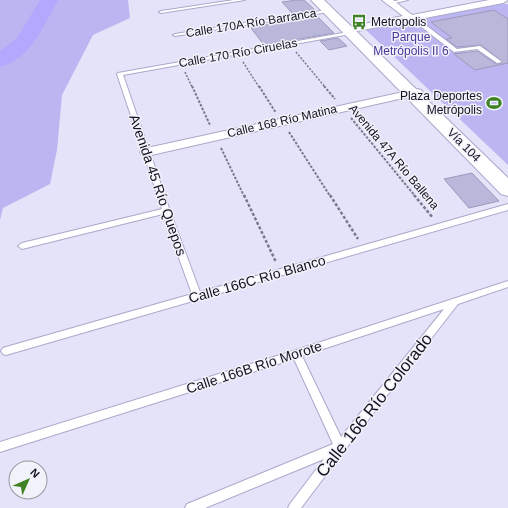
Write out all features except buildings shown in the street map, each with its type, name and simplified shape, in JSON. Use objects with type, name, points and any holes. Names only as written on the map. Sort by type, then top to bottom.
[{"type":"main road","name":"Vía 104","points":[[322,4],[414,93],[508,189]]},
{"type":"main road","name":"Vía 104","points":[[414,93],[508,181]]},
{"type":"street","points":[[351,31],[412,18],[473,2],[503,0]]},
{"type":"street","points":[[389,1],[412,18]]},
{"type":"street","name":"Calle 168 Río Matina","points":[[147,152],[414,93]]},
{"type":"lane","points":[[161,12],[243,0]]},
{"type":"lane","points":[[389,1],[406,0]]},
{"type":"lane","name":"Calle 170A Río Barranca","points":[[175,35],[322,4]]},
{"type":"lane","points":[[412,18],[456,51],[478,47],[499,62]]},
{"type":"lane","name":"Calle 170 Río Ciruelas","points":[[120,74],[290,44],[351,31]]},
{"type":"lane","name":"Avenida 45 Río Quepos","points":[[120,74],[166,211],[198,296]]},
{"type":"lane","name":"Calle 166C Río Blanco","points":[[6,350],[508,207]]},
{"type":"lane","points":[[22,246],[166,211]]},
{"type":"lane","name":"Calle 166B Río Morote","points":[[0,447],[296,354],[508,284]]},
{"type":"lane","name":"Calle 166 Río Colorado","points":[[294,508],[340,447],[454,303]]},
{"type":"lane","points":[[191,508],[340,447],[296,354]]},
{"type":"path","name":"Avenida 47A Río Ballena","points":[[290,44],[440,226]]},
{"type":"path","points":[[237,53],[363,248]]},
{"type":"path","points":[[180,63],[281,272]]},
{"type":"green space","points":[[0,0],[128,0],[130,18],[93,35],[62,95],[57,150],[50,184],[3,208],[0,220]]},
{"type":"green space","name":"Parque Metrópolis II 6","points":[[500,4],[508,4],[508,19],[494,10],[431,22],[441,30],[460,36],[446,39],[452,44],[468,42],[481,44],[508,56],[508,165],[366,30]],"holes":[[[476,49],[497,65],[455,54]]]},
{"type":"waterway","points":[[0,61],[25,42],[49,0]]},
{"type":"place","name":"Metropolis","points":[[359,22]]},
{"type":"place","name":"Plaza Deportes Metrópolis","points":[[494,103]]}]
